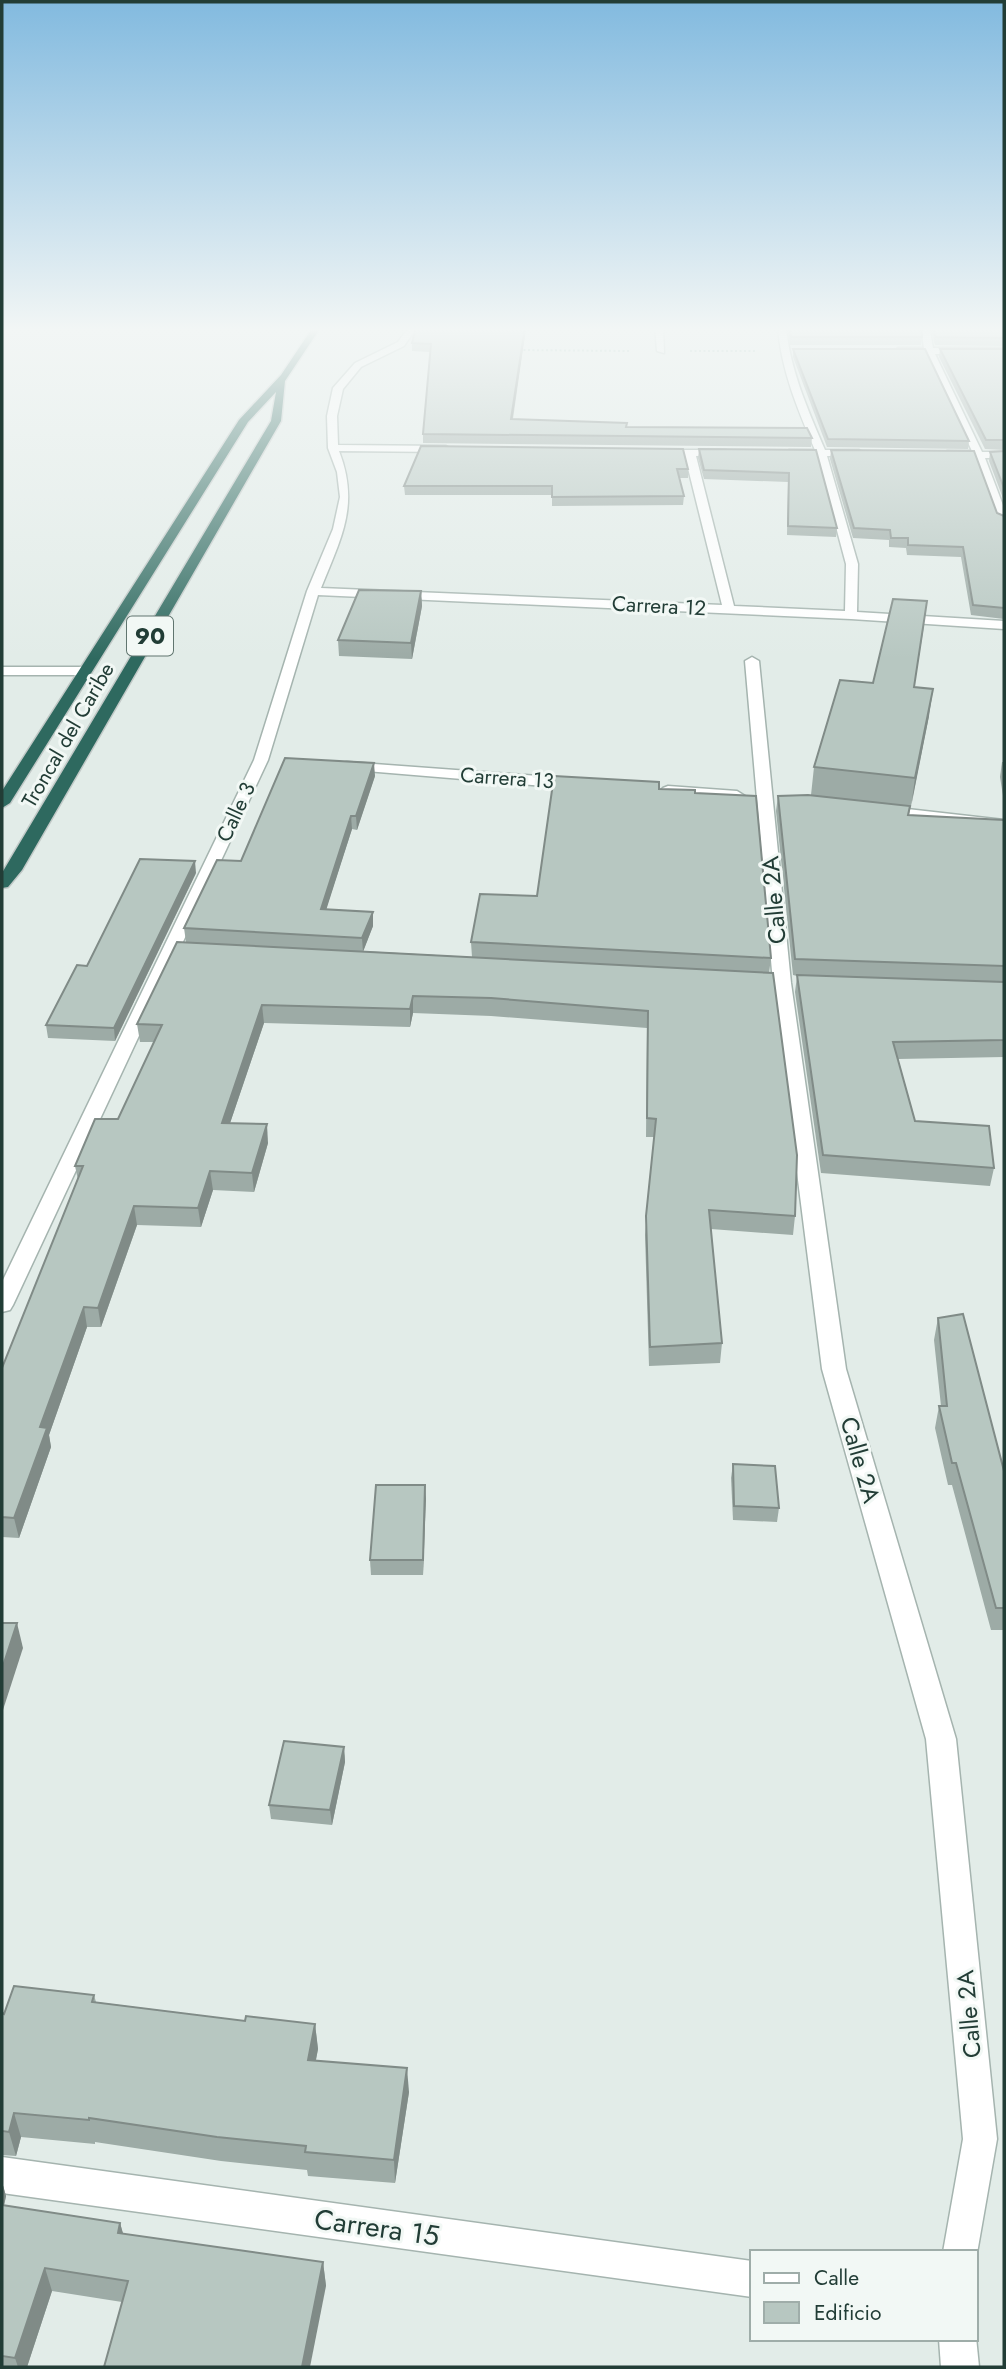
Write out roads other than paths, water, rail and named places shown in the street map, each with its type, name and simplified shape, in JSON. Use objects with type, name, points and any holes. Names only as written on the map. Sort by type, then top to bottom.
[{"type":"highway","name":"Troncal del Caribe","points":[[2,803],[233,438]]},
{"type":"highway","name":"Troncal del Caribe","points":[[2,883],[13,870],[266,438]]},
{"type":"street","name":"Calle 3","points":[[2,1305],[178,950],[268,760],[313,591],[339,529],[345,497],[342,472],[333,448],[333,438]]},
{"type":"street","points":[[814,438],[852,564],[851,615]]},
{"type":"street","points":[[971,438],[1004,522]]},
{"type":"street","points":[[333,448],[459,449]]},
{"type":"street","points":[[650,453],[742,453]]},
{"type":"street","points":[[782,453],[874,454]]},
{"type":"street","points":[[690,454],[729,610]]},
{"type":"street","points":[[940,454],[1004,455]]},
{"type":"street","name":"Carrera 12","points":[[313,591],[851,615],[1004,625]]},
{"type":"street","name":"Calle 2A","points":[[752,661],[772,799],[782,983],[834,1369],[942,1739],[981,2139],[961,2250]]},
{"type":"street","points":[[2,671],[85,671]]},
{"type":"street","name":"Carrera 13","points":[[329,765],[602,786]]},
{"type":"street","points":[[656,790],[772,799]]},
{"type":"street","points":[[871,810],[1004,825]]},
{"type":"street","name":"Carrera 15","points":[[2,2175],[750,2279]]},
{"type":"street","points":[[958,2341],[960,2367]]}]
